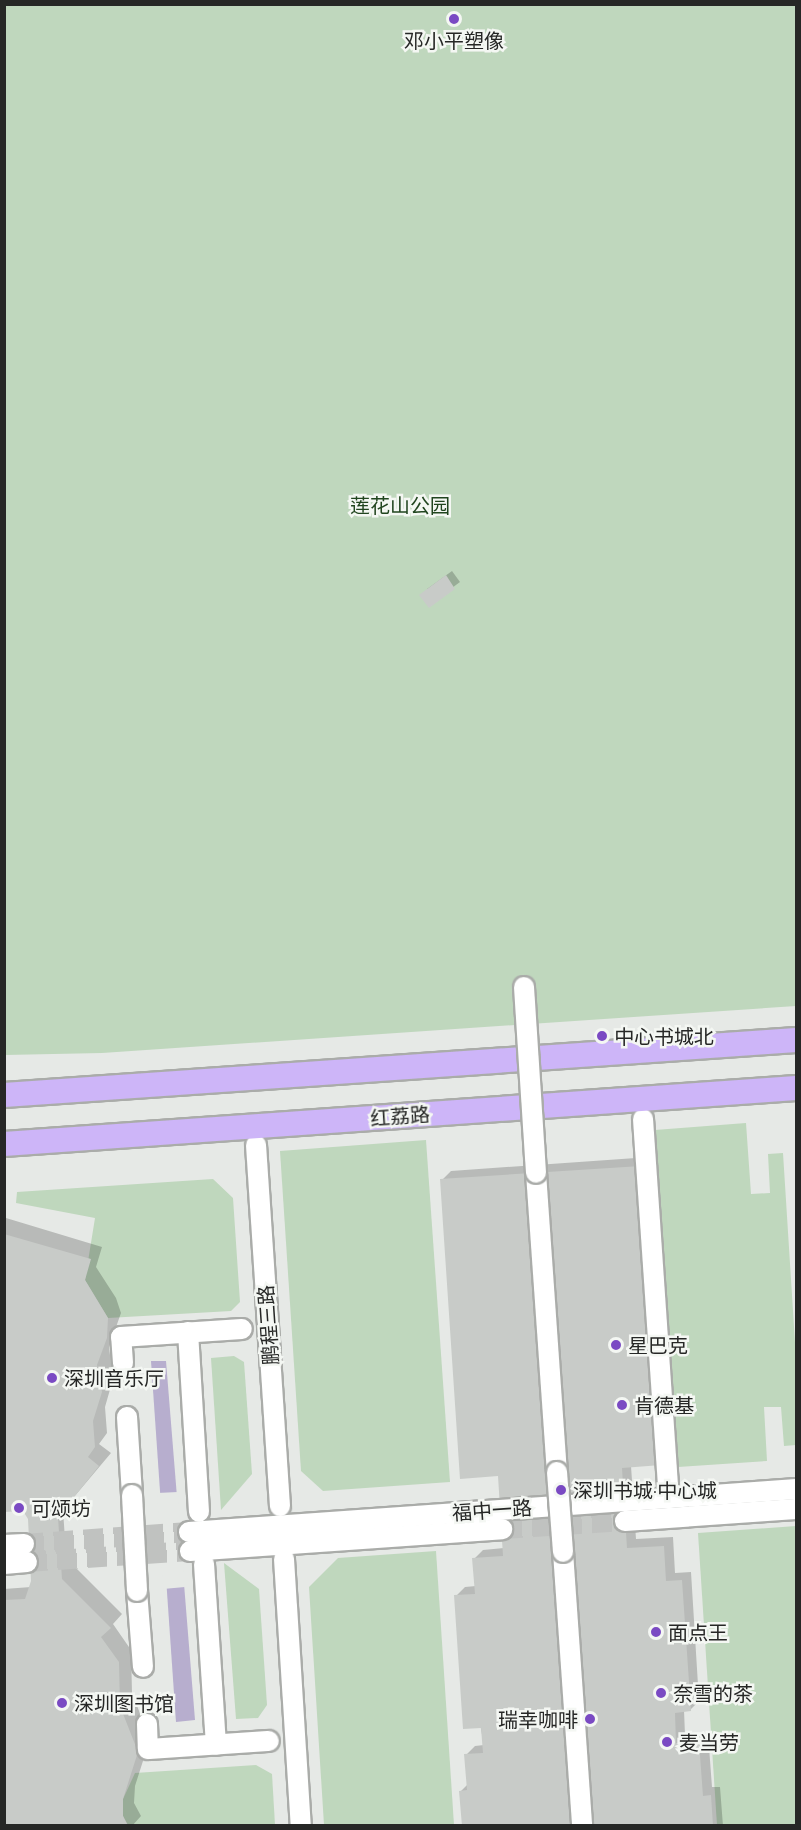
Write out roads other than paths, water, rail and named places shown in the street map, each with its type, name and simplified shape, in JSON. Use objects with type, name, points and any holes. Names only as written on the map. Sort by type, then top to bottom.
[{"type":"main road","points":[[4,1095],[796,1040]]},
{"type":"main road","name":"红荔路","points":[[4,1144],[796,1088]]},
{"type":"street","points":[[524,987],[582,1826]]},
{"type":"street","points":[[643,1119],[669,1498]]},
{"type":"street","name":"鹏程三路","points":[[256,1144],[280,1506]]},
{"type":"street","points":[[123,1363],[121,1337],[242,1329]]},
{"type":"street","points":[[188,1332],[199,1512]]},
{"type":"street","points":[[127,1417],[143,1667]]},
{"type":"street","name":"福中一路","points":[[194,1549],[669,1498],[796,1489]]},
{"type":"street","points":[[625,1521],[796,1509]]},
{"type":"street","name":"福中一路","points":[[194,1549],[502,1529]]},
{"type":"street","points":[[194,1549],[216,1745]]},
{"type":"street","points":[[4,1564],[18,1550]]},
{"type":"street","points":[[284,1559],[301,1826]]},
{"type":"street","points":[[147,1724],[148,1749],[269,1741]]},
{"type":"tunnel","points":[[502,1529],[625,1521]]},
{"type":"tunnel","points":[[24,1544],[189,1532]]},
{"type":"tunnel","points":[[27,1562],[190,1551]]},
{"type":"place","name":"邓小平塑像","points":[[454,19]]},
{"type":"place","name":"中心书城北","points":[[602,1036]]},
{"type":"place","name":"星巴克","points":[[616,1345]]},
{"type":"place","name":"深圳音乐厅","points":[[52,1378]]},
{"type":"place","name":"肯德基","points":[[622,1405]]},
{"type":"place","name":"深圳书城·中心城","points":[[561,1490]]},
{"type":"place","name":"可颂坊","points":[[19,1508]]},
{"type":"place","name":"面点王","points":[[656,1632]]},
{"type":"place","name":"奈雪的茶","points":[[661,1693]]},
{"type":"place","name":"深圳图书馆","points":[[62,1703]]},
{"type":"place","name":"瑞幸咖啡","points":[[590,1719]]},
{"type":"place","name":"麦当劳","points":[[667,1742]]},
{"type":"park label","name":"莲花山公园","points":[[400,505]]}]
